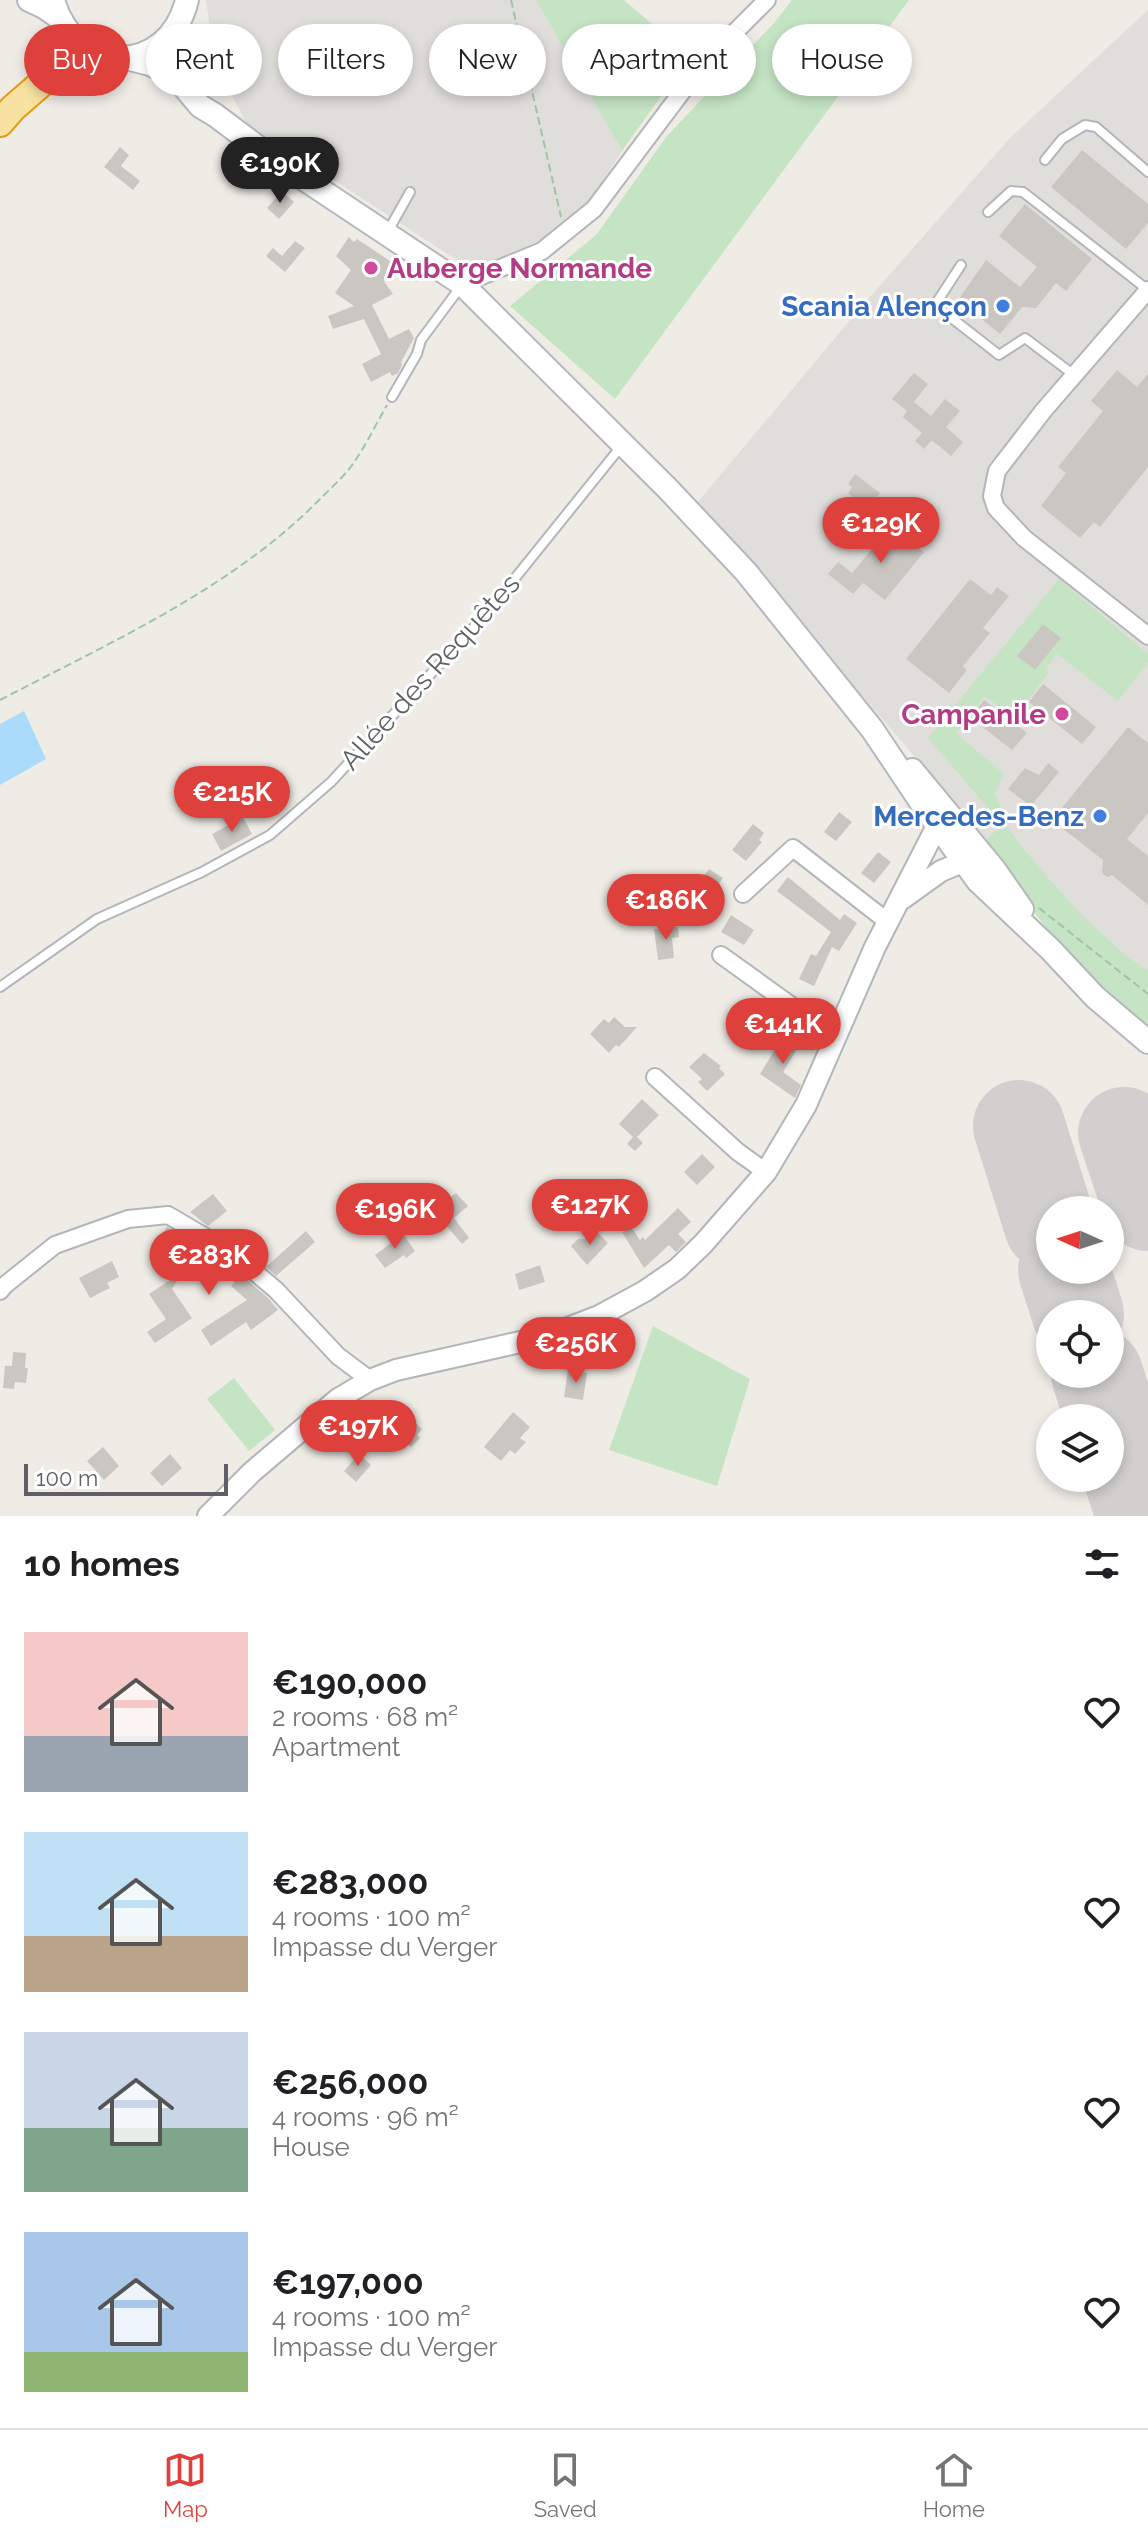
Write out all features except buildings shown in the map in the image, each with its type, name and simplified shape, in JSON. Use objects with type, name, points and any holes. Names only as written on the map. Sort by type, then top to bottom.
[{"type":"highway","points":[[0,123],[27,96]]},
{"type":"main road","points":[[29,0],[55,8]]},
{"type":"main road","points":[[130,57],[155,48],[187,10]]},
{"type":"main road","points":[[187,10],[181,57],[215,115]]},
{"type":"main road","points":[[130,59],[158,67],[175,76],[200,106],[462,284],[746,572],[872,729],[937,826],[948,820],[977,856],[978,881],[1095,997],[1148,1042]]},
{"type":"main road","points":[[872,729],[931,790],[976,860]]},
{"type":"street","points":[[462,284],[542,251],[594,209],[702,65],[767,0]]},
{"type":"street","points":[[1148,290],[1044,410],[997,471],[992,496],[996,508],[1024,538],[1148,636]]},
{"type":"street","points":[[208,1516],[252,1472],[338,1399],[370,1380],[396,1370],[547,1336],[599,1316],[677,1269],[766,1172],[806,1105],[888,922],[937,826]]},
{"type":"street","points":[[743,894],[793,848],[888,922]]},
{"type":"street","points":[[899,901],[941,871],[976,860]]},
{"type":"street","points":[[721,955],[835,1037]]},
{"type":"street","points":[[655,1077],[738,1152],[766,1172]]},
{"type":"street","points":[[0,1291],[55,1245],[128,1219],[168,1215],[231,1252],[276,1290],[338,1356],[370,1380]]},
{"type":"lane","points":[[1045,160],[1062,139],[1085,125],[1096,127],[1148,172]]},
{"type":"lane","points":[[988,212],[1011,191],[1023,192],[1148,290]]},
{"type":"lane","points":[[387,234],[410,192]]},
{"type":"lane","points":[[961,265],[935,305],[999,355],[1025,338],[1074,375]]},
{"type":"lane","points":[[392,397],[417,354],[421,340],[462,284]]},
{"type":"lane","name":"Allée des Requêtes","points":[[0,987],[97,919],[202,872],[270,835],[321,791],[487,613],[623,444]]},
{"type":"path","points":[[511,0],[565,232]]},
{"type":"path","points":[[0,700],[128,633],[231,572],[265,548],[300,519],[349,470],[392,397]]},
{"type":"path","points":[[1040,908],[1148,994]]},
{"type":"shaded area","points":[[206,0],[536,0],[562,46],[562,96],[591,96],[622,151],[588,204],[543,239],[472,270],[246,123],[232,96],[262,96],[262,24],[209,24]]},
{"type":"shaded area","points":[[1148,10],[1148,1027],[1063,951],[948,795],[696,504],[861,307],[1009,139]]},
{"type":"green space","points":[[536,0],[624,0],[652,24],[562,24],[562,46]]},
{"type":"green space","points":[[792,0],[909,0],[891,24],[773,24]]},
{"type":"green space","points":[[772,25],[772,96],[838,96],[615,399],[510,306],[596,235],[667,136],[705,96],[756,96],[756,42]]},
{"type":"green space","points":[[591,96],[661,96],[622,151]]},
{"type":"green space","points":[[1059,579],[1148,654],[1148,662],[1118,701],[1057,654],[1046,669],[1049,672],[1026,703],[1031,708],[1020,723],[985,696],[956,733],[1003,773],[995,794],[1002,809],[995,816],[928,738]]},
{"type":"green space","points":[[1004,823],[1073,906],[1122,952],[1148,970],[1148,1031],[1063,951],[983,843]]},
{"type":"green space","points":[[653,1326],[750,1379],[717,1486],[609,1450]]},
{"type":"green space","points":[[234,1378],[275,1430],[249,1451],[207,1399]]},
{"type":"water","points":[[24,711],[46,759],[0,785],[0,724]]},
{"type":"taxiway","points":[[1133,1160],[1138,1151],[1148,1152]]},
{"type":"runway","points":[[1019,1126],[1041,1196]]},
{"type":"runway","points":[[1124,1133],[1148,1205]]},
{"type":"runway","points":[[1068,1284],[1074,1300]]},
{"type":"runway","points":[[1101,1388],[1142,1516]]},
{"type":"place","name":"Auberge Normande","points":[[371,268]]},
{"type":"place","name":"Scania Alençon","points":[[1003,306]]},
{"type":"place","name":"Campanile","points":[[1062,714]]},
{"type":"place","name":"Mercedes-Benz","points":[[1100,816]]}]
